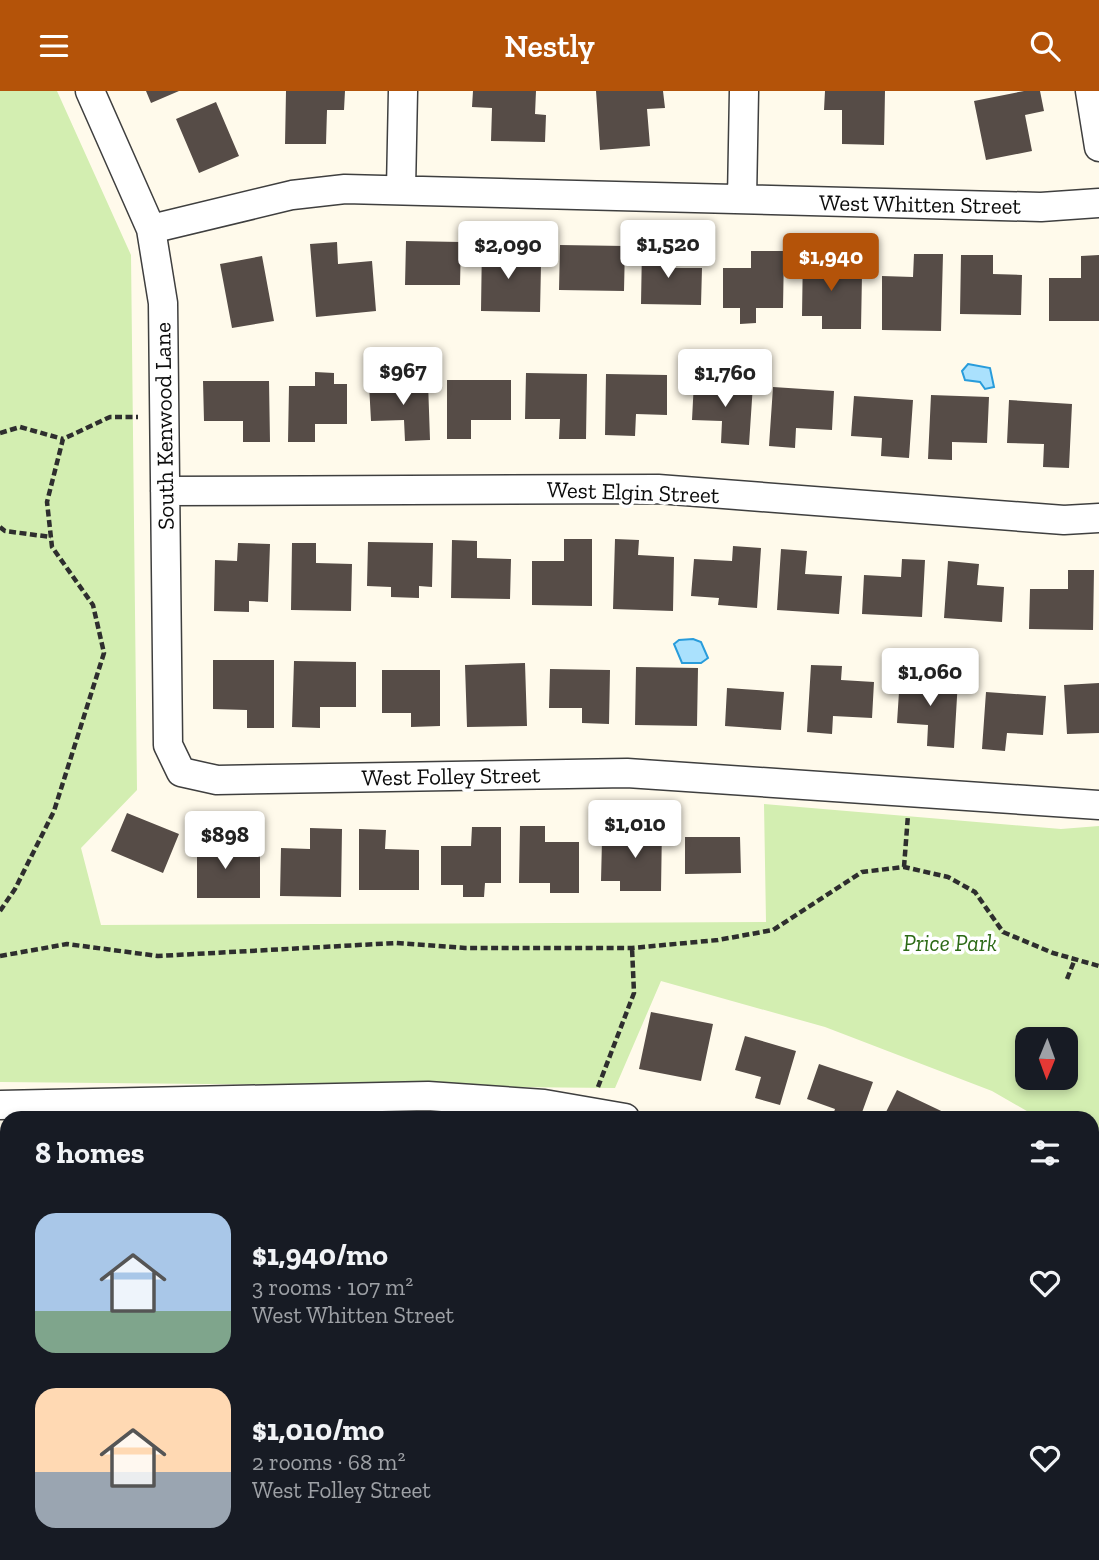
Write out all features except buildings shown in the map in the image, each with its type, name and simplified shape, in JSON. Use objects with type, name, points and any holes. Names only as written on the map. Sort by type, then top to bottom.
[{"type":"street","name":"South Kenwood Lane","points":[[90,91],[151,229],[163,303],[168,745],[181,772]]},
{"type":"street","points":[[401,188],[403,91]]},
{"type":"street","points":[[742,199],[744,91]]},
{"type":"street","points":[[1090,91],[1099,147]]},
{"type":"street","name":"West Whitten Street","points":[[151,229],[292,194],[401,188],[1041,207],[1099,203]]},
{"type":"street","name":"West Elgin Street","points":[[165,491],[658,489],[1064,520],[1099,519]]},
{"type":"street","name":"West Folley Street","points":[[181,772],[217,780],[627,773],[1099,805]]},
{"type":"street","points":[[0,1105],[428,1096],[594,1111]]},
{"type":"path","points":[[0,433],[20,427],[63,439],[110,417],[165,417]]},
{"type":"path","points":[[0,911],[15,889],[54,811],[104,653],[93,605],[51,547],[47,502],[63,439]]},
{"type":"path","points":[[2,530],[51,537]]},
{"type":"path","points":[[904,867],[909,793]]},
{"type":"path","points":[[0,956],[67,944],[158,956],[396,943],[466,949],[632,948],[718,940],[773,930],[862,872],[904,867],[948,877],[975,892],[1003,932],[1053,953],[1099,966]]},
{"type":"path","points":[[589,1110],[634,993],[632,948]]},
{"type":"path","points":[[1067,979],[1075,959]]},
{"type":"green space","name":"Price Park","points":[[0,91],[57,91],[131,255],[137,790],[81,848],[101,925],[766,922],[764,804],[1061,829],[1099,826],[1099,1111],[1027,1111],[992,1091],[825,1027],[661,981],[615,1088],[0,1082]]},
{"type":"water","points":[[968,364],[990,368],[994,387],[985,389],[980,382],[965,380],[962,371]]},
{"type":"water","points":[[693,639],[701,642],[708,658],[701,663],[682,663],[674,644],[679,640]]}]
